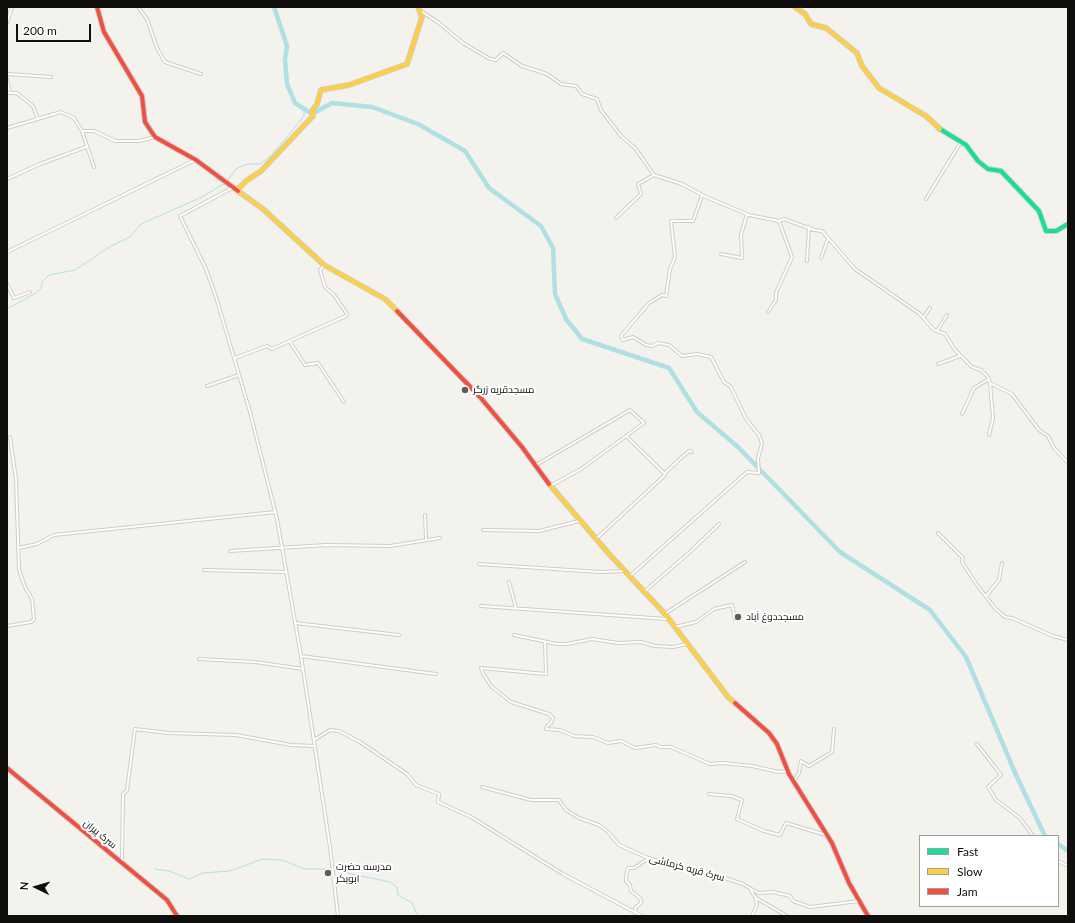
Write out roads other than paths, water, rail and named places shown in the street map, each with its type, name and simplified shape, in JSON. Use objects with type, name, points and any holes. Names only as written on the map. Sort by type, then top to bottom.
[{"type":"main road","points":[[97,7],[104,32],[142,96],[145,122],[155,137],[196,160],[236,191],[263,209],[324,265],[386,299],[480,397],[522,447],[550,486],[596,539],[665,614],[728,697],[769,733],[777,744],[793,781],[828,835],[859,901],[868,916]]},
{"type":"main road","points":[[795,7],[805,14],[811,24],[826,28],[857,53],[862,66],[879,88],[926,116],[936,126],[962,142],[978,161],[988,169],[1001,170],[1039,211],[1046,231],[1056,231],[1068,224]]},
{"type":"main road","points":[[236,191],[246,181],[261,171],[313,116],[312,111],[317,104],[321,90],[349,85],[407,64],[422,17],[419,9]]},
{"type":"main road","name":"سرک پیران","points":[[7,768],[167,900],[177,916]]},
{"type":"street","points":[[7,22],[12,7]]},
{"type":"street","points":[[138,7],[147,19],[157,48],[165,62],[201,74]]},
{"type":"street","points":[[419,9],[464,43],[490,59],[496,60],[503,53],[522,66],[547,74],[561,84],[576,86],[582,94],[597,99],[602,110],[622,136],[634,148],[654,175],[682,184],[702,196],[747,214],[779,221],[784,219],[822,231],[855,269],[923,318],[936,331],[947,336],[960,356],[972,367],[981,370],[990,383],[993,418],[989,436]]},
{"type":"street","points":[[7,74],[51,77]]},
{"type":"street","points":[[7,79],[8,93],[16,93],[33,106],[38,119]]},
{"type":"street","points":[[7,128],[61,112],[74,118],[82,131],[86,147],[94,167]]},
{"type":"street","points":[[82,131],[94,131],[115,141],[139,141],[155,137]]},
{"type":"street","points":[[926,199],[962,142]]},
{"type":"street","points":[[7,179],[40,164],[86,147]]},
{"type":"street","points":[[7,252],[196,160]]},
{"type":"street","points":[[616,218],[641,194],[638,184],[654,175]]},
{"type":"street","points":[[232,188],[180,216],[206,269],[239,375],[275,512],[303,668],[330,847],[338,916]]},
{"type":"street","points":[[630,576],[703,509],[747,472],[759,473],[758,460],[762,444],[759,435],[746,419],[731,387],[724,382],[711,357],[697,354],[682,356],[669,345],[658,343],[652,346],[646,345],[632,337],[623,340],[620,336],[649,303],[662,295],[666,296],[670,269],[675,257],[671,221],[693,221],[702,196]]},
{"type":"street","points":[[721,254],[742,258],[741,235],[747,214]]},
{"type":"street","points":[[768,312],[776,300],[776,293],[792,257],[779,221]]},
{"type":"street","points":[[808,261],[809,227]]},
{"type":"street","points":[[821,258],[828,239]]},
{"type":"street","points":[[234,358],[267,346],[272,349],[347,315],[334,295],[325,287],[320,273],[320,270],[324,265]]},
{"type":"street","points":[[7,284],[13,298],[30,292]]},
{"type":"street","points":[[923,318],[930,308]]},
{"type":"street","points":[[936,331],[947,315]]},
{"type":"street","points":[[290,342],[305,365],[318,363],[344,402]]},
{"type":"street","points":[[938,364],[960,356]]},
{"type":"street","points":[[207,386],[239,375]]},
{"type":"street","points":[[962,414],[974,388],[988,379]]},
{"type":"street","points":[[990,383],[1017,398],[1039,430],[1048,436],[1054,448],[1068,463]]},
{"type":"street","points":[[535,466],[630,410],[644,423],[581,470],[550,486]]},
{"type":"street","points":[[626,436],[665,474]]},
{"type":"street","points":[[7,626],[31,622],[34,619],[32,599],[25,587],[19,570],[16,479],[10,437]]},
{"type":"street","points":[[596,539],[689,451],[692,452]]},
{"type":"street","points":[[18,548],[36,544],[54,536],[275,512]]},
{"type":"street","points":[[425,515],[426,540]]},
{"type":"street","points":[[484,530],[545,530],[580,520]]},
{"type":"street","points":[[644,591],[690,552],[719,524]]},
{"type":"street","points":[[938,533],[963,558],[962,562],[977,586],[1005,617],[1012,618],[1053,636],[1068,640]]},
{"type":"street","points":[[230,551],[282,549],[326,545],[390,546],[440,538]]},
{"type":"street","points":[[665,614],[745,562]]},
{"type":"street","points":[[986,596],[998,580],[1002,563]]},
{"type":"street","points":[[479,564],[600,572],[625,571]]},
{"type":"street","points":[[204,570],[286,572]]},
{"type":"street","points":[[509,582],[516,609]]},
{"type":"street","points":[[675,627],[696,622],[714,609],[732,605],[736,619]]},
{"type":"street","points":[[481,606],[668,619]]},
{"type":"street","points":[[295,623],[399,636]]},
{"type":"street","points":[[514,635],[545,642],[567,644],[592,639],[618,643],[641,642],[655,646],[673,647],[687,644]]},
{"type":"street","points":[[545,642],[546,674],[481,668],[482,674],[492,687],[511,702],[549,714],[552,718],[551,723],[546,729],[560,730],[574,736],[593,737],[608,743],[621,741],[635,748],[656,745],[661,747],[671,747],[710,764],[723,763],[752,766],[779,772],[788,771]]},
{"type":"street","points":[[301,656],[436,674]]},
{"type":"street","points":[[199,659],[255,662],[303,668]]},
{"type":"street","points":[[122,862],[123,794],[127,790],[135,729],[168,734],[236,735],[291,745],[315,746]]},
{"type":"street","points":[[793,781],[799,773],[801,761],[809,766],[832,752],[834,729]]},
{"type":"street","points":[[314,740],[330,730],[339,731],[407,774],[416,785],[439,794],[438,802],[471,817],[563,874],[642,916]]},
{"type":"street","points":[[977,744],[1001,774],[988,787],[996,800],[1020,818],[1032,835]]},
{"type":"street","name":"سرک قریه کرماشی","points":[[482,787],[532,800],[559,800],[566,810],[579,818],[599,824],[615,838],[619,845],[649,858],[716,875],[743,884],[750,890],[758,893],[773,892],[790,896],[797,902],[810,907],[859,901]]},
{"type":"street","points":[[709,794],[731,796],[742,800],[737,819],[764,831],[780,835],[786,823],[828,835]]},
{"type":"street","points":[[636,912],[635,908],[641,903],[640,898],[631,891],[630,885],[626,881],[626,876],[628,868],[634,868],[649,858]]},
{"type":"street","points":[[1059,862],[1068,866]]},
{"type":"street","points":[[750,890],[756,898],[787,916]]},
{"type":"street","points":[[752,916],[758,901],[756,898]]},
{"type":"waterway","points":[[274,7],[287,46],[285,59],[287,84],[295,103],[312,114],[332,103],[372,107],[418,124],[465,151],[489,188],[541,226],[553,248],[555,294],[566,319],[582,339],[669,368],[697,412],[738,447],[840,552],[930,610],[966,657],[1016,775],[1045,835]]},
{"type":"waterway","points":[[227,181],[237,168],[247,164],[260,164],[271,156],[304,116],[304,109]]},
{"type":"waterway","points":[[7,309],[36,293],[41,288],[42,282],[49,275],[75,270],[111,246],[130,237],[141,224],[202,197],[225,183]]},
{"type":"waterway","points":[[1059,845],[1068,851]]},
{"type":"waterway","points":[[155,869],[169,871],[189,879],[202,873],[230,871],[263,859],[282,860],[305,869],[330,869]]},
{"type":"waterway","points":[[333,870],[390,882],[397,887],[398,895],[412,903],[418,916]]},
{"type":"place","name":"مسجدقریه زرگر","points":[[465,390]]},
{"type":"place","name":"مسجددوغ آباد","points":[[738,617]]},
{"type":"place","name":"مدرسه حضرت ابوبکر","points":[[328,873]]}]
